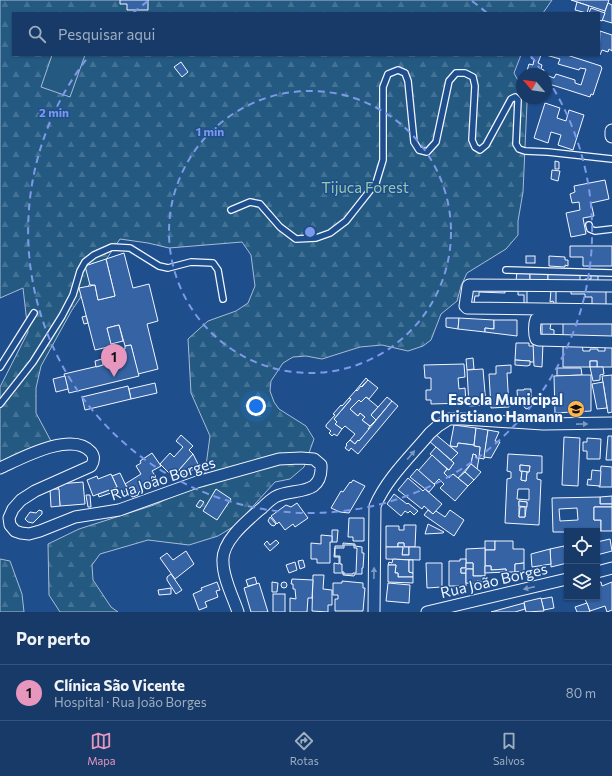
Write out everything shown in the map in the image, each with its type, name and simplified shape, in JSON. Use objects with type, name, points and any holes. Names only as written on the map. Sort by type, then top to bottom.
[{"type":"street","points":[[612,131],[612,136]]},
{"type":"street","points":[[612,286],[470,284],[468,286],[465,306],[467,308],[612,310]]},
{"type":"street","points":[[612,318],[540,318],[536,319],[535,322],[535,336],[536,339],[539,340],[612,342]]},
{"type":"street","points":[[374,612],[375,506],[380,494],[387,485],[430,433],[438,426],[449,419],[543,424],[612,424]]},
{"type":"street","name":"Rua João Borges","points":[[0,468],[44,448],[58,445],[78,445],[89,450],[94,455],[94,461],[91,466],[35,491],[21,500],[13,509],[9,518],[10,525],[15,531],[29,534],[75,517],[119,510],[197,482],[279,460],[301,458],[314,459],[321,465],[322,473],[317,483],[308,489],[275,497],[246,521],[228,543],[222,562],[238,612]]},
{"type":"street","points":[[600,571],[612,568]]},
{"type":"street","name":"Rua João Borges","points":[[427,612],[564,580]]},
{"type":"lane","points":[[231,210],[250,202],[260,204],[280,227],[296,239],[316,238],[330,233],[346,221],[376,183],[383,160],[383,87],[388,74],[398,70],[405,73],[408,80],[414,142],[419,150],[427,152],[436,142],[449,81],[456,73],[465,72],[472,77],[475,86],[472,140],[475,148],[480,150],[486,145],[511,99],[515,97],[518,100],[516,144],[520,149],[525,152],[548,152],[612,159]]},
{"type":"lane","points":[[589,225],[590,229],[595,231],[612,230]]},
{"type":"lane","points":[[0,404],[33,362],[67,305],[85,262],[94,255],[112,247],[130,248],[159,266],[168,268],[191,262],[213,263],[218,270],[223,299]]},
{"type":"lane","points":[[506,270],[612,273]]},
{"type":"lane","points":[[0,367],[34,313]]},
{"type":"green space","name":"Tijuca Forest","points":[[0,0],[552,0],[544,12],[12,12],[12,56],[521,56],[514,73],[516,77],[516,104],[527,104],[523,192],[518,221],[518,235],[506,249],[467,273],[461,286],[457,301],[441,314],[431,340],[423,346],[408,351],[382,345],[360,347],[322,359],[306,356],[293,357],[283,363],[271,381],[270,391],[274,402],[279,409],[306,426],[314,439],[304,467],[290,479],[275,482],[236,525],[218,536],[189,545],[148,540],[100,554],[92,565],[93,580],[111,607],[118,612],[60,612],[49,595],[48,544],[79,529],[154,505],[188,489],[205,473],[210,436],[191,393],[188,339],[208,321],[236,311],[248,303],[255,286],[251,255],[242,242],[169,248],[120,239],[72,310],[41,366],[36,388],[36,413],[51,441],[42,454],[0,462],[0,387],[28,332],[23,288],[0,298]]},
{"type":"green space","points":[[52,56],[85,56],[70,97],[41,87]]},
{"type":"green space","points":[[0,559],[10,561],[22,594],[24,612],[0,612]]},
{"type":"building","points":[[120,0],[148,0],[148,10],[127,10],[127,4],[120,4]]},
{"type":"building","points":[[571,0],[609,0],[605,11]]},
{"type":"building","points":[[577,2],[589,6],[587,12],[575,10]]},
{"type":"building","points":[[608,3],[612,5],[612,23],[602,20]]},
{"type":"building","points":[[591,8],[605,13],[602,21],[600,20],[600,12],[589,12]]},
{"type":"building","points":[[600,31],[612,35],[612,51],[609,49],[608,52],[602,50],[600,55]]},
{"type":"building","points":[[532,56],[541,56],[538,63],[542,65],[541,68],[528,68],[529,64],[533,65],[534,59],[531,58]]},
{"type":"building","points":[[550,56],[570,56],[601,66],[602,68],[593,95],[591,94],[590,97],[552,85],[552,77],[554,78],[556,74],[575,80],[575,83],[581,85],[586,69],[580,68],[579,70],[558,64],[560,59]]},
{"type":"building","points":[[181,62],[188,72],[182,77],[174,67]]},
{"type":"building","points":[[545,104],[560,108],[557,118],[566,121],[569,110],[584,115],[573,150],[558,145],[561,135],[551,132],[548,143],[534,138]]},
{"type":"building","points":[[555,161],[559,162],[559,169],[555,169]]},
{"type":"building","points":[[552,170],[560,171],[558,181],[551,179]]},
{"type":"building","points":[[605,180],[609,199],[591,203],[594,216],[583,218],[586,234],[571,237],[566,213],[580,210],[579,202],[572,203],[570,194],[575,192],[574,186]]},
{"type":"building","points":[[570,246],[612,246],[612,266],[583,266],[583,257],[570,257]]},
{"type":"building","points":[[124,253],[133,288],[149,284],[158,321],[147,324],[158,369],[138,374],[131,345],[125,346],[119,325],[107,328],[112,346],[95,350],[79,288],[95,285],[98,300],[115,296],[106,259]]},
{"type":"building","points":[[526,256],[535,256],[535,263],[526,263]]},
{"type":"building","points":[[549,256],[565,257],[565,260],[568,260],[568,266],[549,266]]},
{"type":"building","points":[[106,259],[115,296],[98,300],[95,285],[90,285],[85,266]]},
{"type":"building","points":[[517,271],[530,271],[530,281],[516,281]]},
{"type":"building","points":[[530,272],[548,273],[548,282],[530,281]]},
{"type":"building","points":[[548,272],[580,274],[580,283],[548,282]]},
{"type":"building","points":[[591,274],[598,274],[598,281],[585,284],[585,279],[591,279]]},
{"type":"building","points":[[470,289],[527,289],[527,305],[470,304]],"holes":[[[505,291],[518,291],[518,295],[524,295],[524,304],[474,303],[475,296],[479,296],[479,292],[505,293]]]},
{"type":"building","points":[[551,290],[606,291],[606,307],[550,306],[550,303],[551,305],[554,303],[553,301],[550,302]],"holes":[[[556,291],[571,291],[571,294],[585,294],[585,297],[592,297],[592,304],[556,306]]]},
{"type":"building","points":[[86,316],[88,323],[84,324],[82,317]]},
{"type":"building","points":[[446,318],[459,318],[458,329],[446,327]]},
{"type":"building","points":[[459,318],[494,320],[494,329],[485,328],[485,332],[458,329]]},
{"type":"building","points":[[494,320],[517,320],[517,336],[485,332],[485,328],[494,329]]},
{"type":"building","points":[[542,322],[612,323],[612,337],[542,336]],"holes":[[[551,323],[563,323],[563,335],[554,335],[554,330],[550,329]]]},
{"type":"building","points":[[119,325],[123,341],[111,344],[107,328]]},
{"type":"building","points":[[516,343],[529,343],[529,346],[534,346],[534,362],[515,360]]},
{"type":"building","points":[[533,343],[543,343],[542,367],[534,366]]},
{"type":"building","points":[[563,344],[582,344],[583,351],[598,349],[598,351],[605,351],[605,345],[612,345],[612,367],[597,367],[597,361],[590,361],[590,367],[563,367]]},
{"type":"building","points":[[131,345],[139,376],[69,393],[64,374],[107,364],[105,354],[125,349],[125,346]]},
{"type":"building","points":[[473,358],[474,369],[467,370],[466,359]]},
{"type":"building","points":[[102,359],[103,365],[96,367],[95,361]]},
{"type":"building","points":[[515,360],[530,361],[530,365],[515,365]]},
{"type":"building","points":[[590,361],[597,361],[597,367],[590,367]]},
{"type":"building","points":[[464,364],[465,377],[458,378],[459,389],[465,388],[466,403],[431,404],[431,400],[426,400],[426,390],[431,390],[431,378],[425,378],[424,365]]},
{"type":"building","points":[[511,365],[511,373],[507,373],[509,407],[491,408],[489,374],[496,374],[496,366]]},
{"type":"building","points":[[590,367],[603,367],[604,374],[600,375],[600,380],[593,381]]},
{"type":"building","points":[[557,368],[581,368],[582,375],[557,376]]},
{"type":"building","points":[[483,369],[486,405],[469,406],[467,370]]},
{"type":"building","points":[[591,375],[591,411],[555,413],[554,376]]},
{"type":"building","points":[[612,375],[612,412],[608,413],[602,376]]},
{"type":"building","points":[[65,376],[68,389],[56,392],[53,379]]},
{"type":"building","points":[[366,378],[368,380],[357,391],[356,390]]},
{"type":"building","points":[[368,380],[378,388],[369,399],[366,397],[361,402],[359,400],[350,409],[358,416],[360,413],[365,417],[362,420],[370,426],[368,429],[369,430],[355,444],[350,440],[355,434],[345,426],[342,429],[335,424],[337,422],[334,419],[351,399],[349,398]]},
{"type":"building","points":[[603,382],[607,408],[597,409],[592,384]]},
{"type":"building","points":[[155,383],[157,393],[131,399],[129,389]]},
{"type":"building","points":[[128,386],[131,399],[85,410],[82,397]]},
{"type":"building","points":[[531,389],[531,406],[527,409],[523,405],[518,405],[517,390]]},
{"type":"building","points":[[366,397],[378,407],[371,415],[376,420],[370,426],[362,420],[365,417],[360,413],[358,416],[350,409],[359,400],[361,402]]},
{"type":"building","points":[[387,397],[392,401],[376,420],[371,415]]},
{"type":"building","points":[[349,398],[351,399],[334,419],[337,422],[335,424],[342,429],[337,436],[334,434],[332,436],[329,433],[331,431],[326,427],[326,425],[335,415],[333,414]]},
{"type":"building","points":[[392,401],[398,406],[358,454],[351,448],[349,451],[345,448],[347,445],[346,444],[350,440],[355,444],[358,440],[359,441]]},
{"type":"building","points":[[454,425],[476,428],[474,445],[458,443],[457,447],[450,446]]},
{"type":"building","points":[[476,428],[488,430],[484,459],[479,458],[480,447],[474,446]]},
{"type":"building","points":[[488,430],[499,432],[495,441],[500,442],[491,458],[484,457]]},
{"type":"building","points":[[435,434],[458,453],[451,460],[429,441]]},
{"type":"building","points":[[181,435],[193,446],[189,450],[193,454],[173,477],[160,464],[170,453],[174,457],[183,447],[176,441]]},
{"type":"building","points":[[608,436],[612,436],[612,460],[606,460]]},
{"type":"building","points":[[564,437],[580,438],[578,486],[562,485]]},
{"type":"building","points":[[587,438],[601,439],[600,459],[587,459],[587,451],[583,451],[583,442],[587,442]]},
{"type":"building","points":[[458,443],[480,447],[479,458],[476,458],[476,455],[473,454],[471,464],[458,478],[453,474],[449,478],[444,473],[447,469],[449,470],[454,463],[451,460],[458,453],[450,446],[457,447]]},
{"type":"building","points":[[436,447],[454,463],[449,470],[430,454]]},
{"type":"building","points":[[152,453],[161,466],[152,471],[158,480],[133,497],[125,484],[141,474],[136,466],[141,463],[140,461]]},
{"type":"building","points":[[193,454],[199,466],[184,475],[179,470]]},
{"type":"building","points":[[473,454],[476,455],[476,458],[479,458],[477,469],[471,464]]},
{"type":"building","points":[[508,454],[542,456],[542,473],[537,473],[537,479],[541,480],[539,525],[505,523],[507,479],[511,478],[511,472],[507,471]],"holes":[[[520,465],[530,466],[529,472],[527,472],[526,481],[521,480],[522,471],[520,471]],[[518,489],[529,489],[529,500],[517,499]],[[519,501],[527,502],[525,517],[519,517]]]},
{"type":"building","points":[[432,455],[447,469],[444,473],[449,478],[453,474],[468,486],[455,501],[440,488],[444,484],[439,479],[434,484],[418,471]]},
{"type":"building","points":[[471,464],[481,472],[474,480],[465,472]]},
{"type":"building","points":[[520,465],[530,466],[529,472],[520,471]]},
{"type":"building","points":[[601,466],[612,467],[612,487],[599,487]]},
{"type":"building","points":[[417,469],[435,485],[429,492],[410,477]]},
{"type":"building","points":[[592,470],[601,471],[600,486],[587,485],[588,479],[591,480]]},
{"type":"building","points":[[522,471],[527,472],[526,481],[521,480]]},
{"type":"building","points":[[465,472],[474,480],[468,486],[458,478]]},
{"type":"building","points":[[120,473],[128,490],[117,494],[117,491],[99,497],[98,494],[117,487],[112,476]]},
{"type":"building","points":[[111,474],[117,487],[93,496],[87,480],[97,476],[98,479]]},
{"type":"building","points":[[408,478],[423,491],[425,489],[442,504],[433,514],[424,506],[422,509],[398,490]]},
{"type":"building","points":[[353,480],[365,486],[349,513],[340,512],[331,508],[341,491],[343,492]]},
{"type":"building","points":[[83,482],[85,504],[60,506],[58,484]]},
{"type":"building","points":[[50,489],[59,489],[60,506],[51,507]]},
{"type":"building","points":[[216,489],[231,499],[217,520],[203,511]]},
{"type":"building","points":[[394,494],[418,511],[414,515],[410,511],[408,513],[405,511],[401,516],[387,504]]},
{"type":"building","points":[[86,495],[90,495],[91,507],[88,507]]},
{"type":"building","points":[[612,496],[612,504],[600,504],[600,497]]},
{"type":"building","points":[[600,497],[600,504],[612,504],[612,507],[594,507],[594,520],[601,520],[601,531],[600,528],[564,528],[564,532],[553,532],[552,498]],"holes":[[[577,508],[578,520],[560,521],[559,509]]]},
{"type":"building","points":[[200,500],[204,502],[200,508],[196,506]]},
{"type":"building","points":[[519,501],[527,502],[527,507],[519,506]]},
{"type":"building","points":[[297,503],[308,518],[295,527],[293,524],[285,530],[279,522],[277,524],[271,516],[286,505],[291,507]]},
{"type":"building","points":[[520,507],[525,507],[525,517],[519,517]]},
{"type":"building","points":[[594,507],[612,507],[612,531],[601,531],[601,520],[594,520]]},
{"type":"building","points":[[39,510],[42,511],[42,514],[33,523],[28,522],[25,519],[30,512],[36,513]]},
{"type":"building","points":[[428,510],[433,514],[436,511],[445,517],[450,510],[464,520],[454,536],[424,515]]},
{"type":"building","points":[[270,517],[276,524],[274,526],[268,521]]},
{"type":"building","points":[[349,518],[364,518],[364,541],[353,541],[353,537],[348,537]]},
{"type":"building","points":[[428,524],[444,532],[425,534]]},
{"type":"building","points":[[404,525],[416,525],[415,547],[404,547],[404,543],[398,543],[398,547],[386,547],[386,526],[399,526],[399,530],[404,530]]},
{"type":"building","points":[[332,530],[338,530],[337,542],[332,542]]},
{"type":"building","points":[[321,535],[332,536],[332,542],[330,542],[330,563],[317,563],[317,559],[311,559],[311,543],[321,544]]},
{"type":"building","points":[[610,539],[612,551],[600,554],[600,541]]},
{"type":"building","points":[[276,540],[279,543],[270,551],[264,544],[267,541],[270,545]]},
{"type":"building","points":[[485,541],[495,541],[495,550],[485,550]]},
{"type":"building","points":[[495,541],[513,541],[513,549],[524,549],[524,563],[515,564],[515,572],[506,572],[506,569],[491,570],[491,566],[485,566],[485,550],[495,550]]},
{"type":"building","points":[[343,543],[355,544],[355,546],[362,547],[362,553],[364,553],[362,574],[355,574],[354,576],[343,575],[343,573],[334,573],[334,563],[339,564],[339,557],[334,557],[335,546],[343,546]],"holes":[[[344,545],[354,545],[354,548],[357,548],[356,573],[344,574],[344,572],[342,572],[342,564],[340,564],[340,556],[335,556],[335,548],[344,548]]]},
{"type":"building","points":[[398,543],[404,543],[404,547],[409,547],[409,555],[402,555],[403,547],[398,547]]},
{"type":"building","points":[[564,546],[564,564],[551,567],[550,549]]},
{"type":"building","points":[[386,547],[403,547],[402,555],[409,555],[409,547],[420,547],[420,560],[386,559]]},
{"type":"building","points":[[485,548],[485,576],[473,576],[473,563],[466,563],[466,549]]},
{"type":"building","points":[[550,549],[551,564],[532,567],[531,554]]},
{"type":"building","points":[[186,551],[194,564],[175,579],[160,558],[167,553],[173,560]]},
{"type":"building","points":[[393,559],[409,560],[409,572],[413,573],[413,577],[398,577],[398,573],[395,573],[396,565],[388,565],[389,562],[392,563]]},
{"type":"building","points":[[460,559],[466,559],[466,568],[461,568],[461,573],[466,573],[466,586],[449,586],[449,561],[460,561]]},
{"type":"building","points":[[303,560],[305,567],[300,569],[298,561]]},
{"type":"building","points":[[409,560],[413,560],[413,573],[409,572]]},
{"type":"building","points":[[295,562],[297,570],[289,573],[286,565]]},
{"type":"building","points":[[426,563],[442,563],[442,587],[427,588]]},
{"type":"building","points":[[466,563],[473,563],[473,569],[466,569],[466,573],[461,573],[461,568],[466,568]]},
{"type":"building","points":[[524,563],[524,571],[515,572],[515,564]]},
{"type":"building","points":[[388,565],[396,565],[395,573],[398,573],[398,577],[413,577],[413,583],[388,582]]},
{"type":"building","points":[[485,566],[491,566],[491,570],[506,569],[506,572],[485,573]]},
{"type":"building","points":[[466,569],[473,569],[473,576],[485,576],[485,582],[477,581],[477,584],[466,583]]},
{"type":"building","points":[[171,574],[182,590],[176,594],[167,580],[167,577]]},
{"type":"building","points":[[313,575],[324,575],[323,589],[332,590],[332,605],[328,605],[328,612],[312,611]]},
{"type":"building","points":[[255,577],[257,584],[248,586],[246,580]]},
{"type":"building","points":[[292,579],[313,580],[312,598],[308,598],[307,612],[290,612],[290,598],[296,599],[295,589],[293,589],[293,584],[291,584]]},
{"type":"building","points":[[342,581],[363,583],[363,588],[365,588],[363,611],[335,611],[335,599],[338,599],[338,595],[333,595],[333,583],[342,583]]},
{"type":"building","points":[[217,582],[220,590],[216,591],[218,597],[205,602],[207,607],[199,610],[193,594],[202,590],[201,588]]},
{"type":"building","points":[[272,582],[278,583],[277,592],[272,592]]},
{"type":"building","points":[[284,582],[287,585],[284,588],[281,585]]},
{"type":"building","points":[[600,582],[602,586],[612,582],[612,610],[607,612],[605,606],[590,611],[585,600],[600,600]]},
{"type":"building","points":[[259,583],[268,612],[251,612],[244,588]]},
{"type":"building","points":[[388,583],[410,585],[409,603],[386,601]]},
{"type":"building","points":[[171,588],[171,594],[159,595],[158,590]]},
{"type":"building","points":[[273,594],[285,594],[285,612],[273,612]]},
{"type":"building","points":[[552,597],[554,608],[544,610],[541,599]]},
{"type":"building","points":[[541,598],[544,611],[526,612],[524,602]]},
{"type":"building","points":[[524,603],[525,609],[515,612],[491,612]]},
{"type":"building","points":[[587,603],[590,612],[577,612],[575,607]]},
{"type":"place","name":"Clínica São Vicente","points":[[114,377]]},
{"type":"place","name":"Escola Municipal Christiano Hamann","points":[[576,409]]}]
